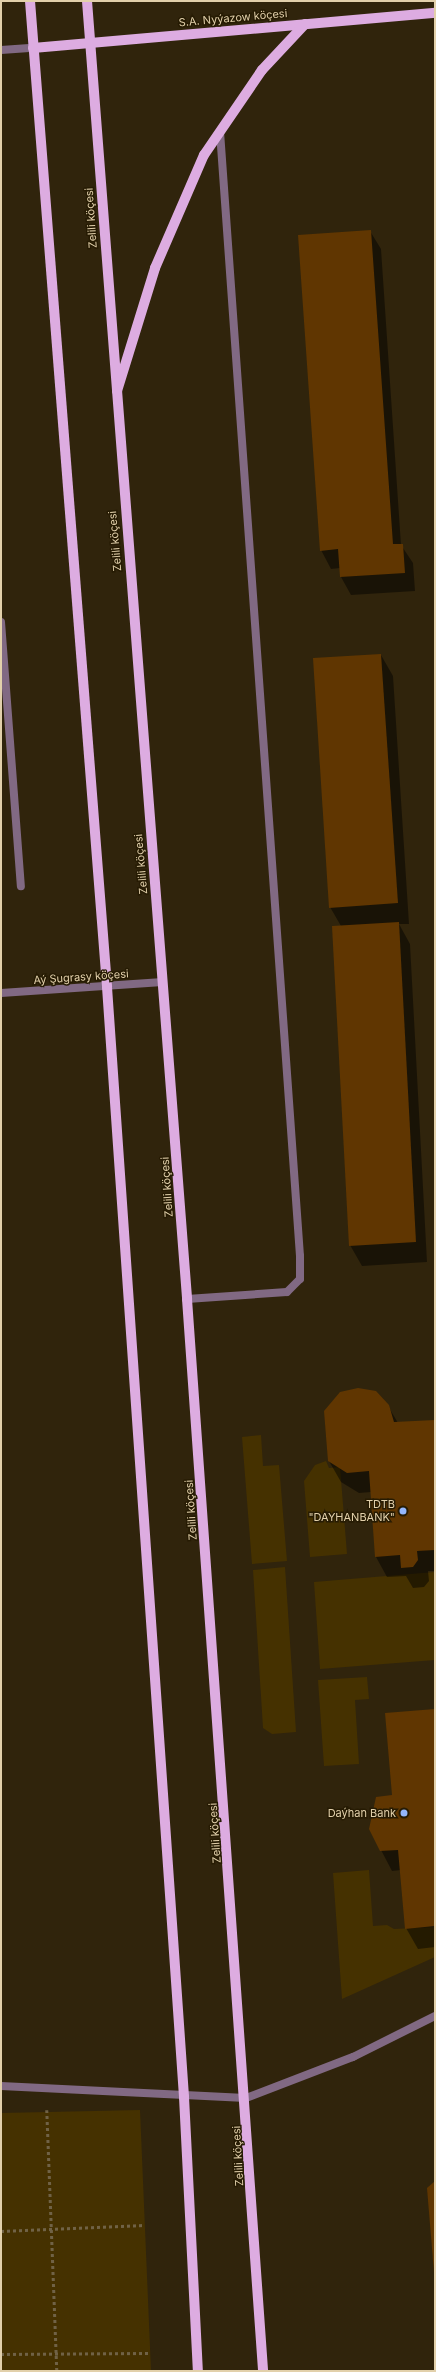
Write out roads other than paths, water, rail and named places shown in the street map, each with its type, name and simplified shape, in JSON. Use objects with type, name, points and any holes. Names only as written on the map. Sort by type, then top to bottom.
[{"type":"main road","points":[[30,1],[106,987],[184,2097],[198,2371]]},
{"type":"main road","name":"Zelili köçesi","points":[[87,1],[116,397],[187,1299],[246,2098],[263,2371]]},
{"type":"main road","name":"S.A. Nyýazow köçesi","points":[[33,48],[90,41],[435,13]]},
{"type":"main road","points":[[116,397],[155,268],[204,154],[262,70],[305,24]]},
{"type":"street","points":[[1,50],[33,48]]},
{"type":"street","points":[[187,1299],[287,1292],[300,1279],[220,132]]},
{"type":"street","points":[[1,622],[22,886]]},
{"type":"street","name":"Aý Şugrasy köçesi","points":[[1,993],[163,982]]},
{"type":"street","points":[[1,2086],[46,2087],[184,2097],[246,2098],[353,2057],[435,2016]]},
{"type":"place","name":"TDTB \"DAYHANBANK\"","points":[[403,1511]]},
{"type":"place","name":"Daýhan Bank","points":[[404,1813]]}]
